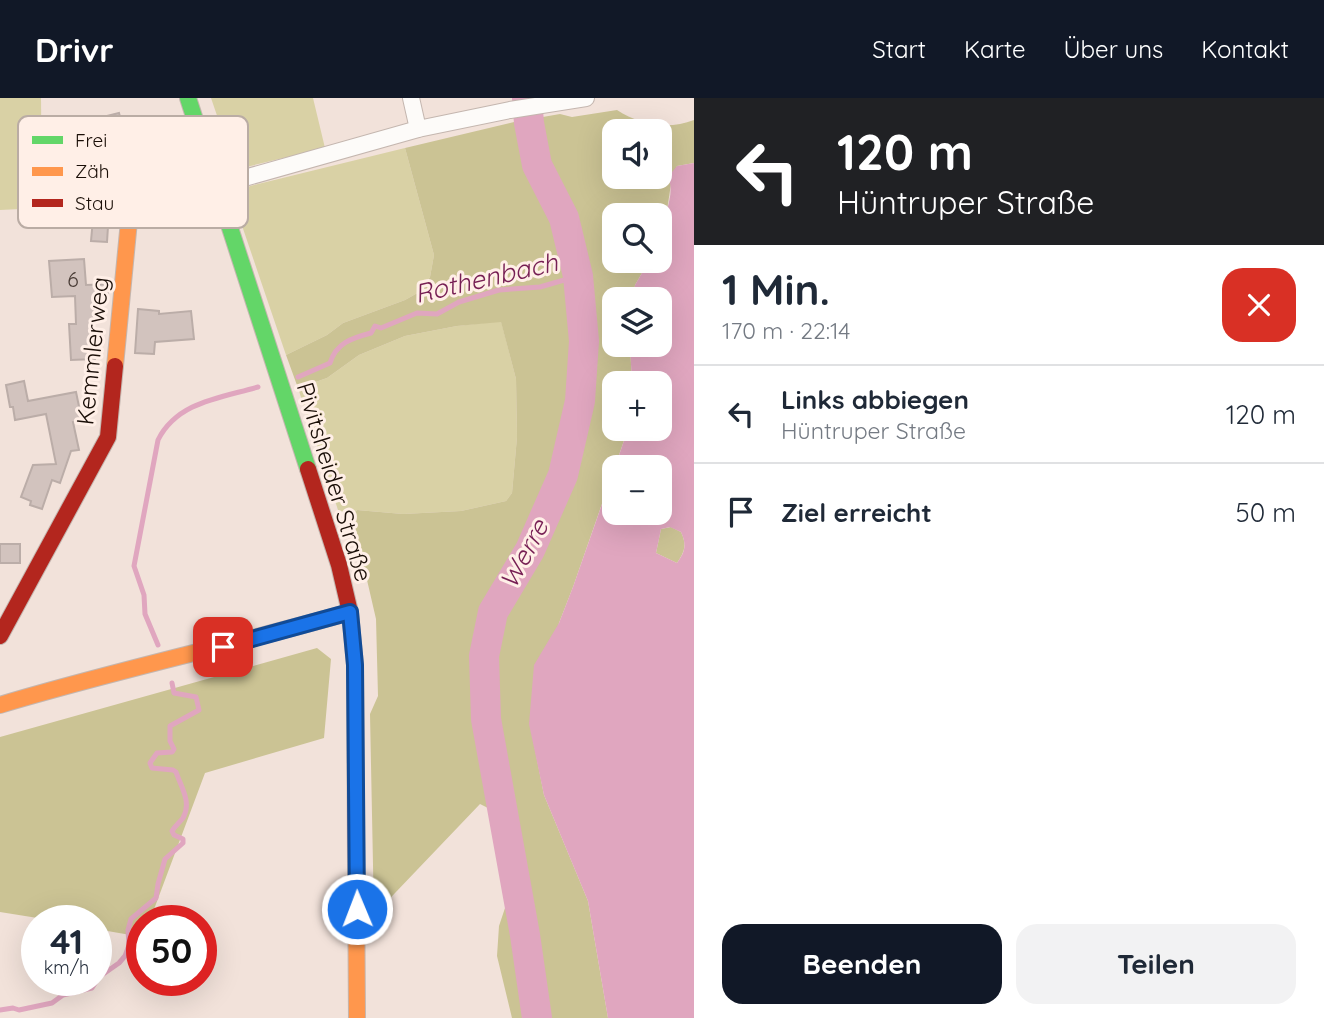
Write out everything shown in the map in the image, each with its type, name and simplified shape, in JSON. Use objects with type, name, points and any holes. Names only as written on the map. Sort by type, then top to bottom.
[{"type":"main road","name":"Pivitsheider Straße","points":[[188,98],[194,116]]},
{"type":"main road","name":"Kemmlerweg","points":[[0,636],[108,437],[128,228]]},
{"type":"main road","name":"Pivitsheider Straße","points":[[230,228],[339,565],[350,612],[355,665],[357,1018]]},
{"type":"main road","points":[[0,705],[94,677],[249,640],[350,612]]},
{"type":"street","points":[[411,98],[418,130]]},
{"type":"street","points":[[248,183],[418,130],[510,110],[586,98]]},
{"type":"shaded area","points":[[0,98],[41,98],[41,116],[18,116],[18,209],[0,210]]},
{"type":"shaded area","points":[[211,98],[313,98],[325,148],[248,167],[248,116],[217,116]]},
{"type":"shaded area","points":[[617,110],[635,119],[602,119],[602,189],[670,189],[668,203],[602,203],[602,273],[642,273],[635,287],[602,287],[602,357],[631,357],[631,371],[602,371],[602,441],[624,441],[619,455],[602,455],[602,504],[559,623],[530,724],[544,795],[588,901],[608,1018],[512,1018],[497,956],[499,926],[506,905],[505,883],[488,808],[480,804],[374,915],[370,714],[378,696],[376,619],[352,515],[357,510],[403,514],[461,511],[506,501],[512,493],[517,437],[516,379],[501,322],[457,326],[405,336],[359,355],[327,378],[298,388],[286,355],[327,335],[343,323],[405,300],[421,291],[430,277],[434,255],[405,148],[560,114],[572,117]]},
{"type":"shaded area","points":[[694,120],[694,163],[677,166],[672,181],[672,125]]},
{"type":"shaded area","points":[[405,148],[434,255],[430,277],[421,291],[405,300],[343,323],[327,335],[286,355],[243,228],[248,228],[250,186]]},
{"type":"shaded area","points":[[694,163],[694,1018],[608,1018],[588,901],[544,795],[529,724],[534,665],[559,623],[602,504],[602,525],[672,525],[672,455],[619,455],[624,441],[672,441],[672,371],[631,371],[631,357],[672,357],[672,287],[635,287],[642,273],[672,273],[672,203],[669,203],[672,172],[677,166]],"holes":[[[670,527],[681,532],[684,541],[682,555],[677,563],[656,553],[661,529]]]},
{"type":"shaded area","points":[[501,321],[516,379],[517,437],[512,493],[506,501],[461,511],[403,514],[357,510],[352,515],[338,510],[298,388],[327,378],[359,355],[405,336]]},
{"type":"shaded area","points":[[671,527],[681,532],[684,541],[677,563],[656,553],[661,529]]},
{"type":"shaded area","points":[[317,648],[331,659],[324,738],[205,773],[156,905],[126,905],[126,934],[112,932],[112,905],[21,905],[21,915],[0,912],[0,737]]},
{"type":"building","points":[[92,228],[108,228],[107,242],[91,241]]},
{"type":"building","points":[[84,259],[86,285],[109,284],[107,300],[98,301],[99,316],[93,317],[95,359],[71,360],[69,324],[76,324],[75,296],[52,297],[49,261]]},
{"type":"building","points":[[138,309],[159,311],[159,314],[191,311],[194,339],[155,342],[154,354],[135,353]]},
{"type":"building","points":[[24,381],[28,401],[76,392],[82,421],[73,422],[79,450],[71,451],[60,483],[52,480],[42,509],[30,505],[31,501],[21,497],[33,465],[56,464],[46,414],[15,420],[6,385]]},
{"type":"building","points":[[0,544],[20,544],[20,563],[0,563]]},
{"type":"waterway","name":"Werre","points":[[527,98],[537,165],[564,218],[578,276],[584,341],[580,401],[563,475],[530,550],[493,612],[484,656],[486,719],[525,935],[537,1018]]},
{"type":"waterway","name":"Rothenbach","points":[[298,377],[330,363],[341,346],[351,339],[371,333],[375,326],[381,328],[417,313],[437,314],[459,302],[499,290],[540,287],[578,276]]},
{"type":"waterway","name":"Rothenbach","points":[[158,645],[145,614],[144,595],[134,566],[158,440],[166,427],[188,409],[258,387]]},
{"type":"waterway","name":"Rothenbach","points":[[0,1010],[19,1010],[52,1003],[63,995],[92,988],[99,977],[125,956],[129,945],[128,930],[131,919],[156,898],[165,859],[183,843],[183,839],[172,831],[183,818],[186,806],[185,795],[176,772],[152,768],[150,763],[157,753],[172,752],[174,749],[170,741],[170,726],[199,710],[196,697],[174,693],[172,683]]},
{"type":"traffic: fast","points":[[188,98],[194,116]]},
{"type":"traffic: fast","points":[[230,228],[308,469]]},
{"type":"traffic: slow","points":[[115,366],[128,228]]},
{"type":"traffic: slow","points":[[0,705],[350,612]]},
{"type":"traffic: slow","points":[[356,868],[357,1018]]},
{"type":"traffic: jam","points":[[0,636],[108,437],[115,366]]},
{"type":"traffic: jam","points":[[308,469],[339,565],[350,612],[355,665],[356,868]]},
{"type":"route","points":[[223,647],[350,612],[355,665],[357,909]]}]
